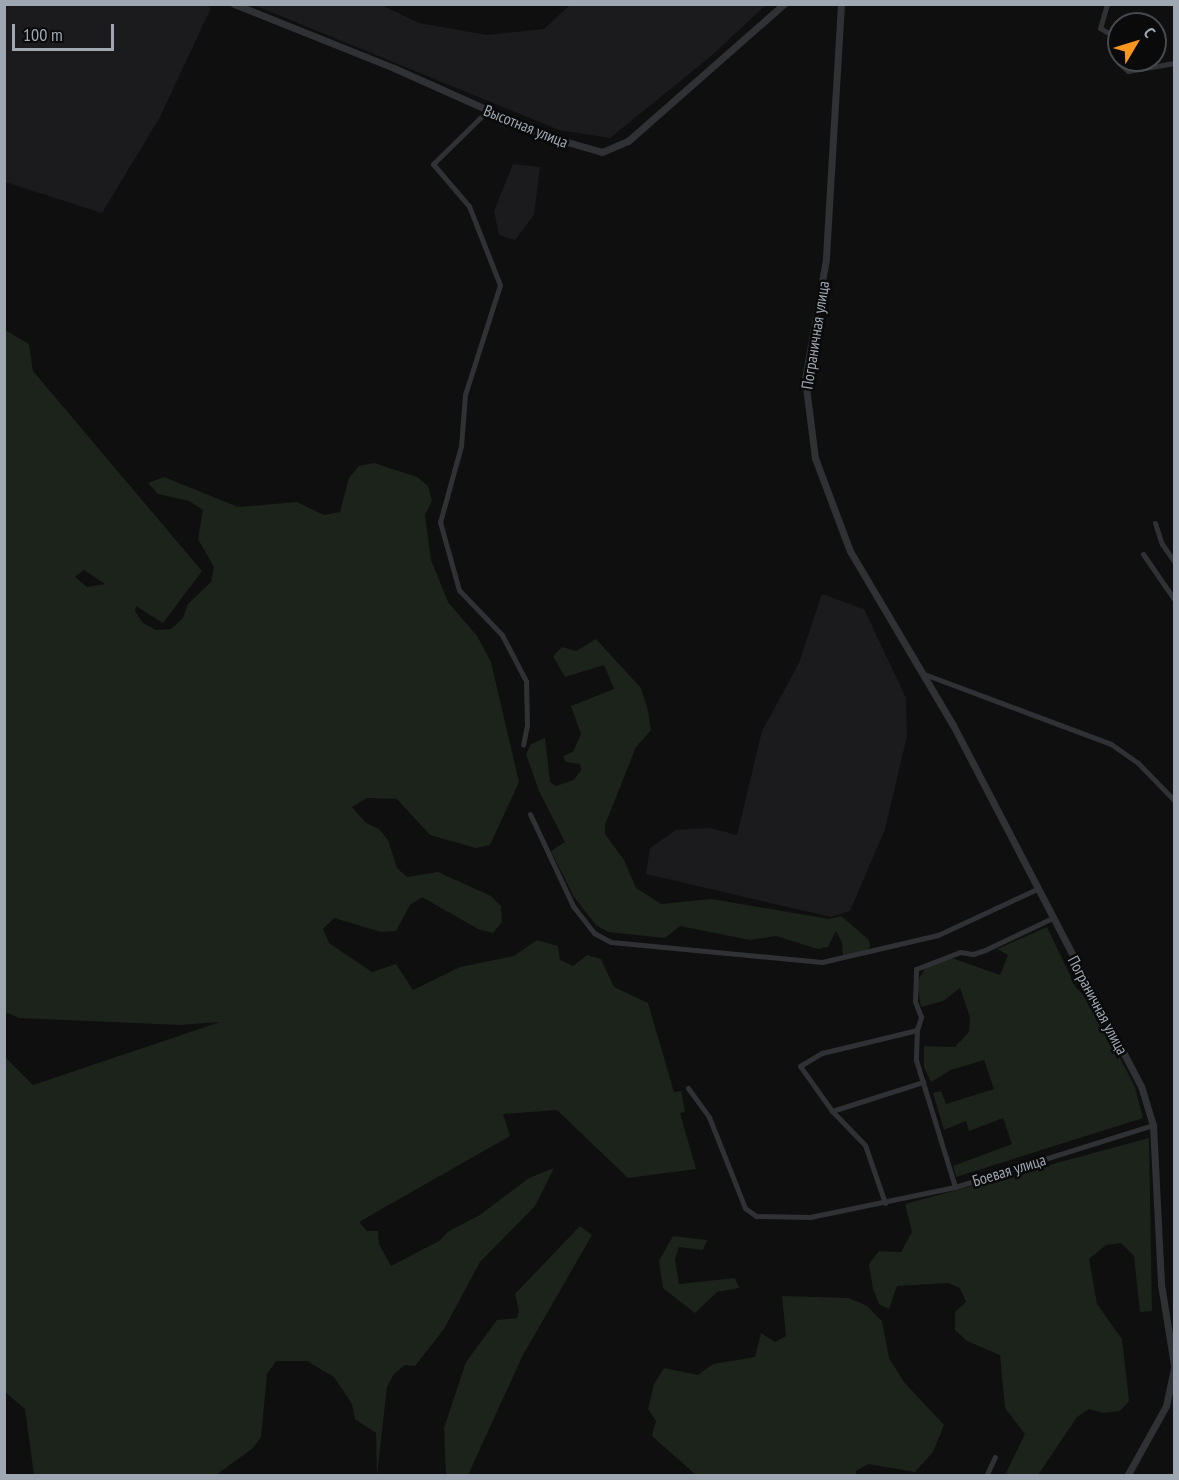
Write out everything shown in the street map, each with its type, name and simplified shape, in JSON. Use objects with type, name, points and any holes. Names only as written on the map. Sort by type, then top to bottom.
[{"type":"street","name":"Высотная улица","points":[[234,4],[394,68],[487,111],[586,150],[614,149],[784,4]]},
{"type":"street","name":"Пограничная улица","points":[[840,4],[827,247],[807,369],[806,409],[817,466],[837,523],[862,572],[924,674],[1141,1086],[1153,1125],[1161,1284],[1174,1366]]},
{"type":"street","points":[[1107,4],[1100,28],[1107,32]]},
{"type":"street","points":[[487,111],[433,164],[469,206],[500,285],[465,395],[461,447],[440,522],[459,590],[502,635],[526,681],[527,725],[523,745]]},
{"type":"street","points":[[1155,523],[1162,544],[1174,561]]},
{"type":"street","points":[[1143,554],[1174,598]]},
{"type":"street","points":[[924,674],[1111,744],[1138,763],[1174,800]]},
{"type":"street","points":[[530,814],[573,906],[594,933],[611,942],[822,962],[938,935],[1037,889]]},
{"type":"street","name":"Боевая улица","points":[[1052,918],[985,950],[973,954],[960,952],[916,969],[915,1001],[921,1017],[917,1029],[916,1060],[954,1187],[1153,1125]]},
{"type":"street","points":[[885,1203],[865,1144],[832,1111],[800,1066],[822,1053],[917,1029]]},
{"type":"street","points":[[832,1111],[923,1082]]},
{"type":"street","points":[[688,1088],[708,1117],[745,1208],[756,1216],[810,1217],[954,1187]]},
{"type":"street","points":[[1127,1476],[1166,1406],[1174,1366]]},
{"type":"street","points":[[986,1476],[995,1457]]},
{"type":"shaded area","points":[[202,4],[211,8],[160,117],[102,213],[5,182],[5,5]]},
{"type":"shaded area","points":[[254,5],[381,5],[419,23],[487,35],[544,29],[570,5],[766,5],[711,56],[610,138],[559,130]]},
{"type":"shaded area","points":[[513,164],[540,167],[534,215],[515,240],[499,235],[494,211]]},
{"type":"shaded area","points":[[5,330],[29,344],[33,371],[202,571],[163,623],[136,606],[135,611],[143,623],[156,630],[171,629],[183,618],[188,604],[211,582],[214,567],[198,539],[203,510],[189,501],[158,494],[148,483],[164,477],[238,507],[297,502],[324,515],[340,512],[349,478],[359,466],[374,463],[417,477],[428,486],[432,501],[425,515],[431,560],[448,602],[477,636],[491,662],[519,782],[490,845],[476,848],[430,835],[397,799],[367,798],[352,807],[366,823],[379,829],[388,840],[397,868],[407,877],[438,872],[491,896],[501,906],[502,922],[493,933],[478,929],[422,897],[410,905],[396,931],[381,932],[334,918],[323,929],[329,943],[372,972],[396,964],[413,990],[460,967],[514,956],[537,940],[558,946],[560,960],[573,966],[587,955],[601,959],[614,987],[648,1003],[674,1092],[681,1091],[685,1112],[680,1113],[696,1169],[628,1178],[557,1110],[503,1114],[510,1136],[359,1222],[367,1231],[378,1231],[379,1244],[391,1266],[439,1241],[449,1231],[480,1215],[529,1178],[554,1168],[535,1206],[480,1262],[444,1329],[415,1366],[405,1365],[394,1374],[387,1387],[377,1475],[376,1433],[355,1419],[352,1404],[334,1377],[307,1361],[276,1361],[267,1374],[261,1437],[253,1448],[216,1475],[34,1475],[25,1409],[5,1392],[5,1057],[33,1085],[220,1022],[180,1025],[19,1018],[5,1012]],"holes":[[[84,570],[105,584],[87,587],[75,577]]]},
{"type":"shaded area","points":[[822,594],[864,609],[906,698],[907,736],[885,829],[850,911],[831,917],[646,874],[650,848],[676,830],[710,828],[737,835],[762,731],[799,663]]},
{"type":"shaded area","points":[[596,639],[641,688],[648,711],[651,730],[636,747],[605,825],[605,834],[624,860],[636,888],[661,904],[712,899],[829,919],[841,916],[869,940],[870,947],[866,951],[843,956],[842,942],[836,931],[828,947],[818,949],[776,936],[750,940],[680,926],[665,938],[608,932],[596,925],[574,897],[551,851],[565,842],[539,791],[526,754],[531,744],[545,738],[550,782],[556,786],[574,780],[581,770],[580,764],[566,762],[563,756],[573,752],[581,734],[571,706],[614,689],[604,665],[565,677],[553,656],[562,647],[576,651]]},
{"type":"shaded area","points":[[1047,927],[1076,988],[1091,1002],[1135,1087],[1143,1118],[956,1177],[953,1166],[1012,1144],[1003,1118],[969,1131],[966,1121],[944,1130],[933,1093],[941,1091],[946,1104],[994,1089],[984,1060],[951,1070],[931,1082],[924,1067],[924,1046],[955,1047],[969,1032],[970,1017],[960,988],[943,1001],[921,1007],[917,983],[925,968],[952,958],[1000,975],[1008,955],[997,949]]},
{"type":"shaded area","points":[[1149,1138],[1152,1311],[1140,1312],[1134,1256],[1121,1243],[1106,1245],[1089,1259],[1097,1304],[1122,1339],[1129,1401],[1120,1411],[1104,1413],[1089,1409],[1077,1417],[1038,1475],[1005,1475],[1025,1434],[1005,1408],[1000,1355],[967,1341],[955,1330],[955,1312],[966,1302],[960,1288],[948,1283],[897,1286],[889,1309],[879,1304],[873,1289],[869,1264],[879,1251],[901,1252],[912,1232],[905,1204]]},
{"type":"shaded area","points":[[580,1226],[592,1235],[523,1355],[468,1475],[446,1475],[444,1428],[466,1362],[497,1320],[517,1318],[519,1311],[515,1294]]},
{"type":"shaded area","points":[[673,1236],[707,1240],[703,1250],[679,1247],[675,1259],[679,1284],[735,1278],[739,1288],[717,1292],[695,1313],[663,1288],[659,1261]]},
{"type":"shaded area","points":[[782,1296],[849,1298],[867,1306],[882,1321],[889,1358],[904,1382],[944,1425],[933,1452],[915,1472],[868,1464],[856,1471],[856,1475],[696,1475],[652,1436],[656,1421],[648,1409],[654,1384],[664,1368],[698,1375],[713,1364],[755,1357],[761,1333],[775,1342],[786,1336]]}]
